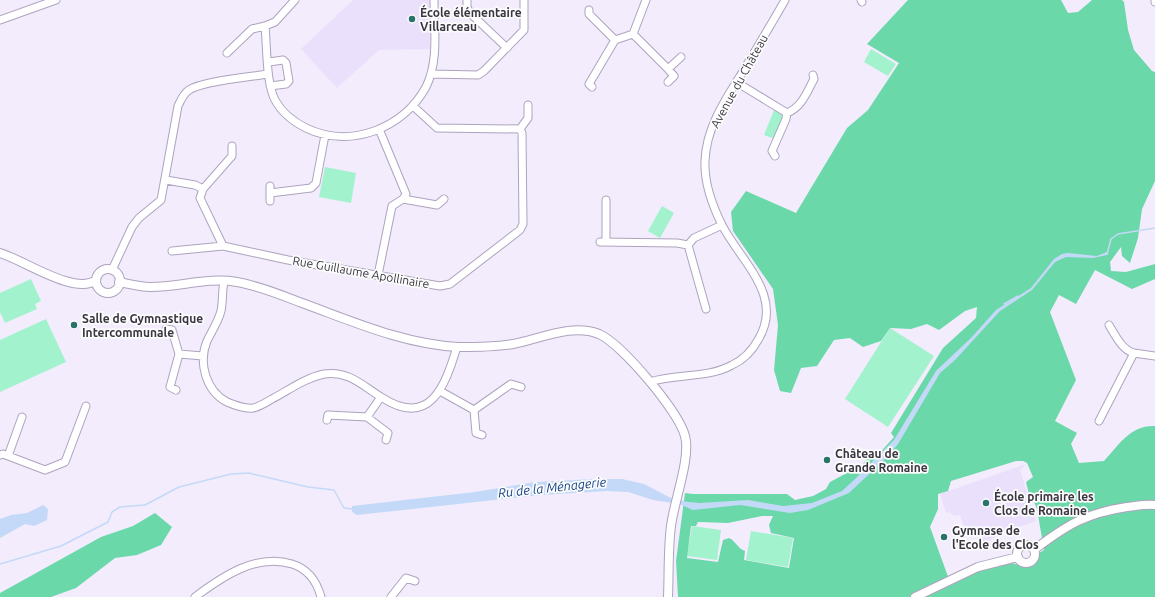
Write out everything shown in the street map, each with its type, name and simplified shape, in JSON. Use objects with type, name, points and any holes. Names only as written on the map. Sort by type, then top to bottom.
[{"type":"street","points":[[0,20],[56,0]]},
{"type":"street","points":[[227,54],[252,29],[275,22],[295,0]]},
{"type":"street","points":[[265,26],[270,86],[274,99],[279,107],[293,120],[325,135],[359,135],[380,129],[397,119],[413,106],[431,74],[434,52],[434,0]]},
{"type":"street","points":[[467,0],[467,6],[470,13],[507,48]]},
{"type":"street","points":[[431,74],[478,75],[484,71],[524,30],[524,0]]},
{"type":"street","points":[[633,34],[646,0]]},
{"type":"street","points":[[778,12],[780,0]]},
{"type":"street","name":"Avenue du Château","points":[[650,382],[715,372],[732,365],[745,357],[755,346],[763,332],[767,318],[767,303],[763,290],[722,225],[706,181],[706,148],[711,130],[721,109],[785,0]]},
{"type":"street","points":[[590,10],[589,14],[615,40]]},
{"type":"street","points":[[592,87],[589,84],[615,40],[633,34]]},
{"type":"street","points":[[633,34],[674,76],[668,82]]},
{"type":"street","points":[[668,69],[681,57]]},
{"type":"street","points":[[269,62],[283,60],[286,64],[289,82],[286,84],[270,86]]},
{"type":"street","points":[[112,270],[132,227],[138,218],[161,200],[166,180],[178,106],[183,96],[189,90],[202,85],[268,74]]},
{"type":"street","points":[[787,113],[794,110],[802,103],[814,79],[813,75]]},
{"type":"street","points":[[736,82],[787,113]]},
{"type":"street","points":[[413,106],[437,128],[520,129],[528,118],[528,105]]},
{"type":"street","points":[[775,156],[772,151],[786,119],[787,113]]},
{"type":"street","points":[[378,275],[392,206],[406,194],[380,129]]},
{"type":"street","name":"Rue Guillaume Apollinaire","points":[[172,251],[223,246],[288,260],[440,286],[450,284],[520,230],[523,224],[522,133],[520,129]]},
{"type":"street","points":[[270,193],[311,188],[316,184],[325,135]]},
{"type":"street","points":[[223,246],[200,198],[203,189],[232,156],[232,146]]},
{"type":"street","points":[[166,180],[195,185],[203,189]]},
{"type":"street","points":[[403,198],[437,205],[444,199]]},
{"type":"street","points":[[606,200],[603,242],[677,243],[688,245]]},
{"type":"street","points":[[688,245],[694,238],[722,225]]},
{"type":"street","points":[[688,245],[706,309]]},
{"type":"street","points":[[0,254],[19,260],[57,279],[89,284],[96,280],[101,271],[112,270]]},
{"type":"street","points":[[96,280],[99,289],[108,293],[117,288],[119,282],[117,275],[112,270]]},
{"type":"street","points":[[119,282],[150,287],[199,281],[224,281],[263,288],[390,335],[457,347],[512,344],[567,331],[598,334],[615,344],[633,361],[679,422],[685,435],[686,448],[669,548],[668,597]]},
{"type":"street","points":[[224,281],[220,311],[207,342],[203,356],[206,378],[219,398],[242,407],[254,408],[301,382],[314,377],[336,373],[357,380],[381,397],[405,408],[417,408],[428,404],[440,391],[457,347]]},
{"type":"street","points":[[1109,325],[1121,343],[1128,350],[1134,353],[1155,356]]},
{"type":"street","points":[[166,329],[172,330],[179,354],[170,388],[176,390]]},
{"type":"street","points":[[1099,421],[1134,353]]},
{"type":"street","points":[[179,354],[203,356]]},
{"type":"street","points":[[474,410],[510,384],[521,387]]},
{"type":"street","points":[[440,391],[474,410]]},
{"type":"street","points":[[367,417],[381,397]]},
{"type":"street","points":[[22,417],[4,455],[44,470],[65,462],[86,406]]},
{"type":"street","points":[[474,410],[476,433],[482,435]]},
{"type":"street","points":[[327,420],[328,415],[367,417],[388,433],[386,440]]},
{"type":"street","points":[[1035,550],[1070,524],[1089,515],[1106,510],[1155,504]]},
{"type":"street","points":[[1028,544],[1035,550],[1035,558],[1030,562],[1021,562],[1018,557],[1018,550],[1022,545],[1028,544]]},
{"type":"street","points":[[915,597],[978,566],[1018,557]]},
{"type":"street","points":[[195,597],[212,584],[252,564],[267,560],[279,560],[304,570],[318,586],[321,597]]},
{"type":"street","points":[[391,597],[406,578],[415,580]]},
{"type":"shaded area","points":[[353,0],[429,0],[430,49],[379,50],[337,88],[301,49]]},
{"type":"shaded area","name":"École primaire les Clos de Romaine","points":[[1026,464],[1020,470],[1036,521],[1005,532],[979,545],[975,530],[966,533],[960,515],[954,516],[949,512],[946,513],[940,494]]},
{"type":"green space","points":[[908,0],[1061,0],[1068,13],[1078,12],[1092,0],[1122,0],[1124,2],[1128,30],[1134,50],[1152,71],[1155,72],[1155,181],[1142,209],[1138,238],[1130,263],[1122,256],[1121,247],[1110,262],[1111,271],[1126,272],[1155,264],[1155,279],[1132,289],[1095,270],[1076,304],[1059,295],[1050,312],[1076,380],[1055,421],[1077,433],[1071,444],[1079,463],[1104,461],[1132,432],[1146,427],[1155,426],[1155,597],[678,597],[676,561],[685,493],[787,494],[795,500],[813,496],[826,489],[830,482],[862,465],[872,452],[877,456],[894,437],[891,433],[943,348],[976,318],[977,307],[965,311],[939,330],[927,324],[911,329],[890,328],[881,341],[863,347],[850,338],[834,340],[817,366],[801,368],[791,393],[780,391],[774,370],[778,325],[773,289],[733,231],[731,212],[746,191],[796,213],[847,128],[868,110],[899,63],[867,44]],"holes":[[[1016,461],[1023,461],[1027,463],[1033,477],[1026,482],[1029,494],[1037,509],[1044,550],[1036,555],[1035,564],[1026,566],[1013,563],[1001,563],[978,570],[950,582],[930,527],[938,509],[938,494],[948,491],[951,481]],[[762,516],[773,516],[769,525],[771,533],[794,538],[789,568],[744,560],[745,551],[729,538],[723,540],[718,562],[687,558],[691,526],[696,526],[698,522],[728,523]]]},
{"type":"green space","points":[[871,49],[896,64],[888,76],[864,62]]},
{"type":"green space","points":[[774,110],[785,114],[775,139],[764,135]]},
{"type":"green space","points":[[325,167],[356,173],[351,203],[319,197]]},
{"type":"green space","points":[[662,206],[674,213],[660,238],[648,231]]},
{"type":"green space","points":[[31,279],[41,301],[35,304],[37,309],[5,323],[0,312],[0,293]]},
{"type":"green space","points":[[46,319],[66,362],[0,392],[0,340]]},
{"type":"green space","points":[[890,328],[934,356],[888,427],[845,399]]},
{"type":"green space","points":[[155,513],[172,527],[161,545],[137,555],[115,558],[76,588],[51,597],[0,597],[0,593],[101,537],[133,526]]},
{"type":"green space","points":[[692,526],[721,530],[717,560],[687,556]]},
{"type":"green space","points":[[751,531],[793,538],[788,567],[746,560]]},
{"type":"water","points":[[1109,251],[1107,255],[1093,258],[1066,257],[1055,262],[1032,290],[1000,311],[955,360],[940,373],[898,444],[884,460],[849,493],[808,510],[790,513],[740,505],[693,510],[679,504],[653,500],[628,492],[607,491],[541,495],[357,515],[352,512],[352,506],[475,492],[535,482],[594,479],[622,479],[644,484],[673,499],[688,502],[700,503],[748,500],[783,506],[812,503],[842,491],[894,440],[936,371],[971,338],[996,310],[1031,288],[1054,259],[1062,254],[1068,253],[1097,256]]},
{"type":"water","points":[[43,505],[48,509],[47,520],[34,526],[25,524],[0,538],[0,519],[11,515],[27,513]]},
{"type":"waterway","name":"Ru de la Ménagerie","points":[[1107,254],[1111,239],[1118,234],[1155,228]]},
{"type":"waterway","name":"Ru de la Ménagerie","points":[[1004,304],[1018,296]]},
{"type":"waterway","name":"Ru de la Ménagerie","points":[[0,564],[61,546],[108,522],[112,512],[120,507],[145,505],[179,487],[231,474],[249,473],[308,487],[334,490],[344,508],[353,509]]},
{"type":"place","name":"École élémentaire Villarceau","points":[[412,19]]},
{"type":"place","name":"Salle de Gymnastique Intercommunale","points":[[74,325]]},
{"type":"place","name":"Château de Grande Romaine","points":[[827,460]]},
{"type":"place","name":"École primaire les Clos de Romaine","points":[[986,503]]},
{"type":"place","name":"Gymnase de l'Ecole des Clos","points":[[944,537]]}]
